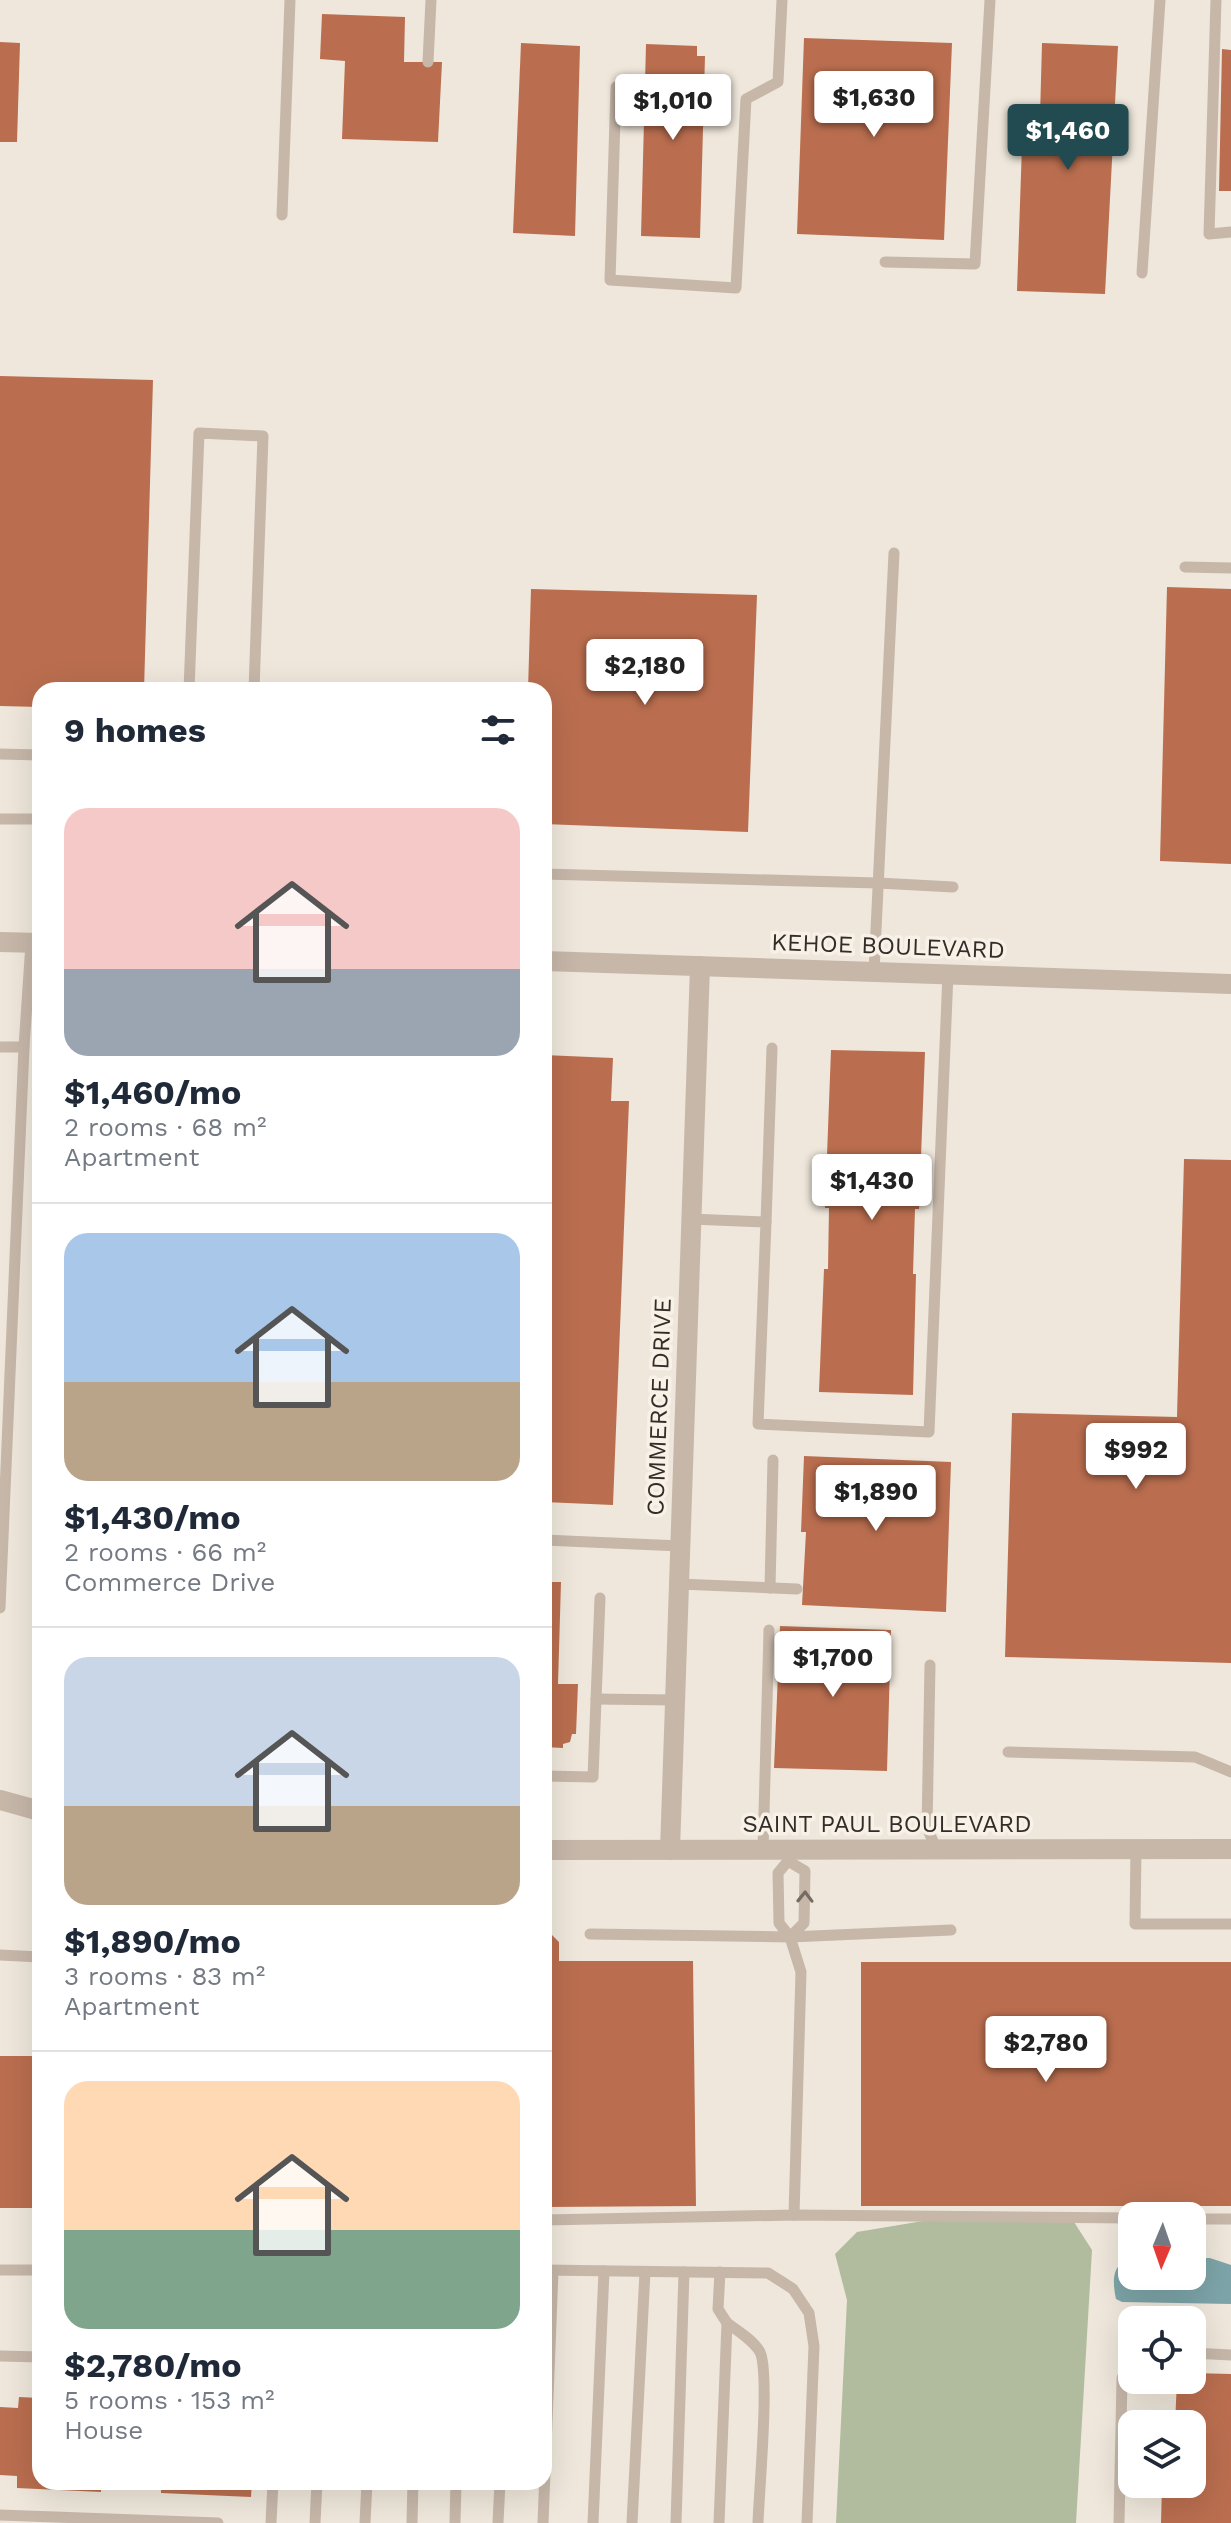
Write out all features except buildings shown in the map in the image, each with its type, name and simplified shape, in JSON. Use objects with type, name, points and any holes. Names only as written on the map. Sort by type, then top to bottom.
[{"type":"street","points":[[0,942],[32,943]]},
{"type":"street","name":"KEHOE BOULEVARD","points":[[552,961],[1231,984]]},
{"type":"street","name":"COMMERCE DRIVE","points":[[670,1850],[700,966]]},
{"type":"street","points":[[0,1800],[32,1809]]},
{"type":"street","name":"SAINT PAUL BOULEVARD","points":[[552,1850],[763,1850],[787,1856],[937,1850],[1231,1849]]},
{"type":"lane","points":[[282,215],[290,0]]},
{"type":"lane","points":[[428,62],[431,0]]},
{"type":"lane","points":[[616,87],[610,280],[736,288],[746,99],[778,82],[782,0]]},
{"type":"lane","points":[[885,262],[975,264],[990,0]]},
{"type":"lane","points":[[1142,273],[1160,0]]},
{"type":"lane","points":[[1216,0],[1209,234],[1231,232]]},
{"type":"lane","points":[[189,682],[199,433],[263,436],[254,682]]},
{"type":"lane","points":[[874,972],[894,553]]},
{"type":"lane","points":[[1185,567],[1231,568]]},
{"type":"lane","points":[[0,754],[32,755]]},
{"type":"lane","points":[[0,819],[32,819]]},
{"type":"lane","points":[[552,874],[953,887]]},
{"type":"lane","points":[[772,1048],[758,1424],[929,1432],[948,973]]},
{"type":"lane","points":[[0,1608],[24,1047],[32,978]]},
{"type":"lane","points":[[0,1047],[24,1047]]},
{"type":"lane","points":[[691,1219],[766,1222]]},
{"type":"lane","points":[[770,1588],[773,1460]]},
{"type":"lane","points":[[552,1540],[680,1546]]},
{"type":"lane","points":[[679,1584],[797,1589]]},
{"type":"lane","points":[[552,1776],[593,1777],[600,1598]]},
{"type":"lane","points":[[763,1850],[769,1630]]},
{"type":"lane","points":[[930,1665],[927,1828],[937,1850]]},
{"type":"lane","points":[[596,1699],[675,1700]]},
{"type":"lane","points":[[1008,1752],[1195,1757],[1231,1772]]},
{"type":"lane","points":[[1136,1849],[1135,1924],[1231,1924]]},
{"type":"lane","points":[[790,1937],[804,1923],[805,1871],[787,1856],[778,1873],[779,1923],[790,1937],[801,1972],[794,2215]]},
{"type":"lane","points":[[590,1934],[790,1937],[951,1930]]},
{"type":"lane","points":[[0,1955],[32,1957]]},
{"type":"lane","points":[[552,2220],[794,2215],[1118,2218]]},
{"type":"lane","points":[[1206,2219],[1231,2219]]},
{"type":"lane","points":[[0,2270],[32,2270]]},
{"type":"lane","points":[[552,2270],[768,2273],[793,2289],[809,2313],[814,2346],[807,2523]]},
{"type":"lane","points":[[593,2523],[604,2271]]},
{"type":"lane","points":[[632,2523],[645,2272]]},
{"type":"lane","points":[[676,2523],[684,2272]]},
{"type":"lane","points":[[720,2272],[718,2309],[727,2323],[750,2340],[760,2353],[763,2379],[758,2523]]},
{"type":"lane","points":[[719,2523],[727,2323]]},
{"type":"lane","points":[[1206,2354],[1231,2355]]},
{"type":"lane","points":[[0,2356],[32,2357]]},
{"type":"lane","points":[[1119,2523],[1122,2394]]},
{"type":"lane","points":[[271,2523],[273,2490]]},
{"type":"lane","points":[[315,2523],[317,2490]]},
{"type":"lane","points":[[365,2523],[367,2490]]},
{"type":"lane","points":[[412,2523],[413,2490]]},
{"type":"lane","points":[[455,2523],[456,2490]]},
{"type":"lane","points":[[498,2523],[500,2490]]},
{"type":"lane","points":[[543,2523],[544,2490]]},
{"type":"lane","points":[[0,2515],[218,2523]]},
{"type":"green space","points":[[935,2219],[1074,2222],[1092,2250],[1076,2523],[836,2523],[847,2300],[835,2254],[857,2232]]},
{"type":"water","points":[[1206,2258],[1210,2258],[1231,2265],[1231,2304],[1122,2302],[1116,2299],[1114,2286],[1117,2268],[1118,2290],[1206,2290]]}]
